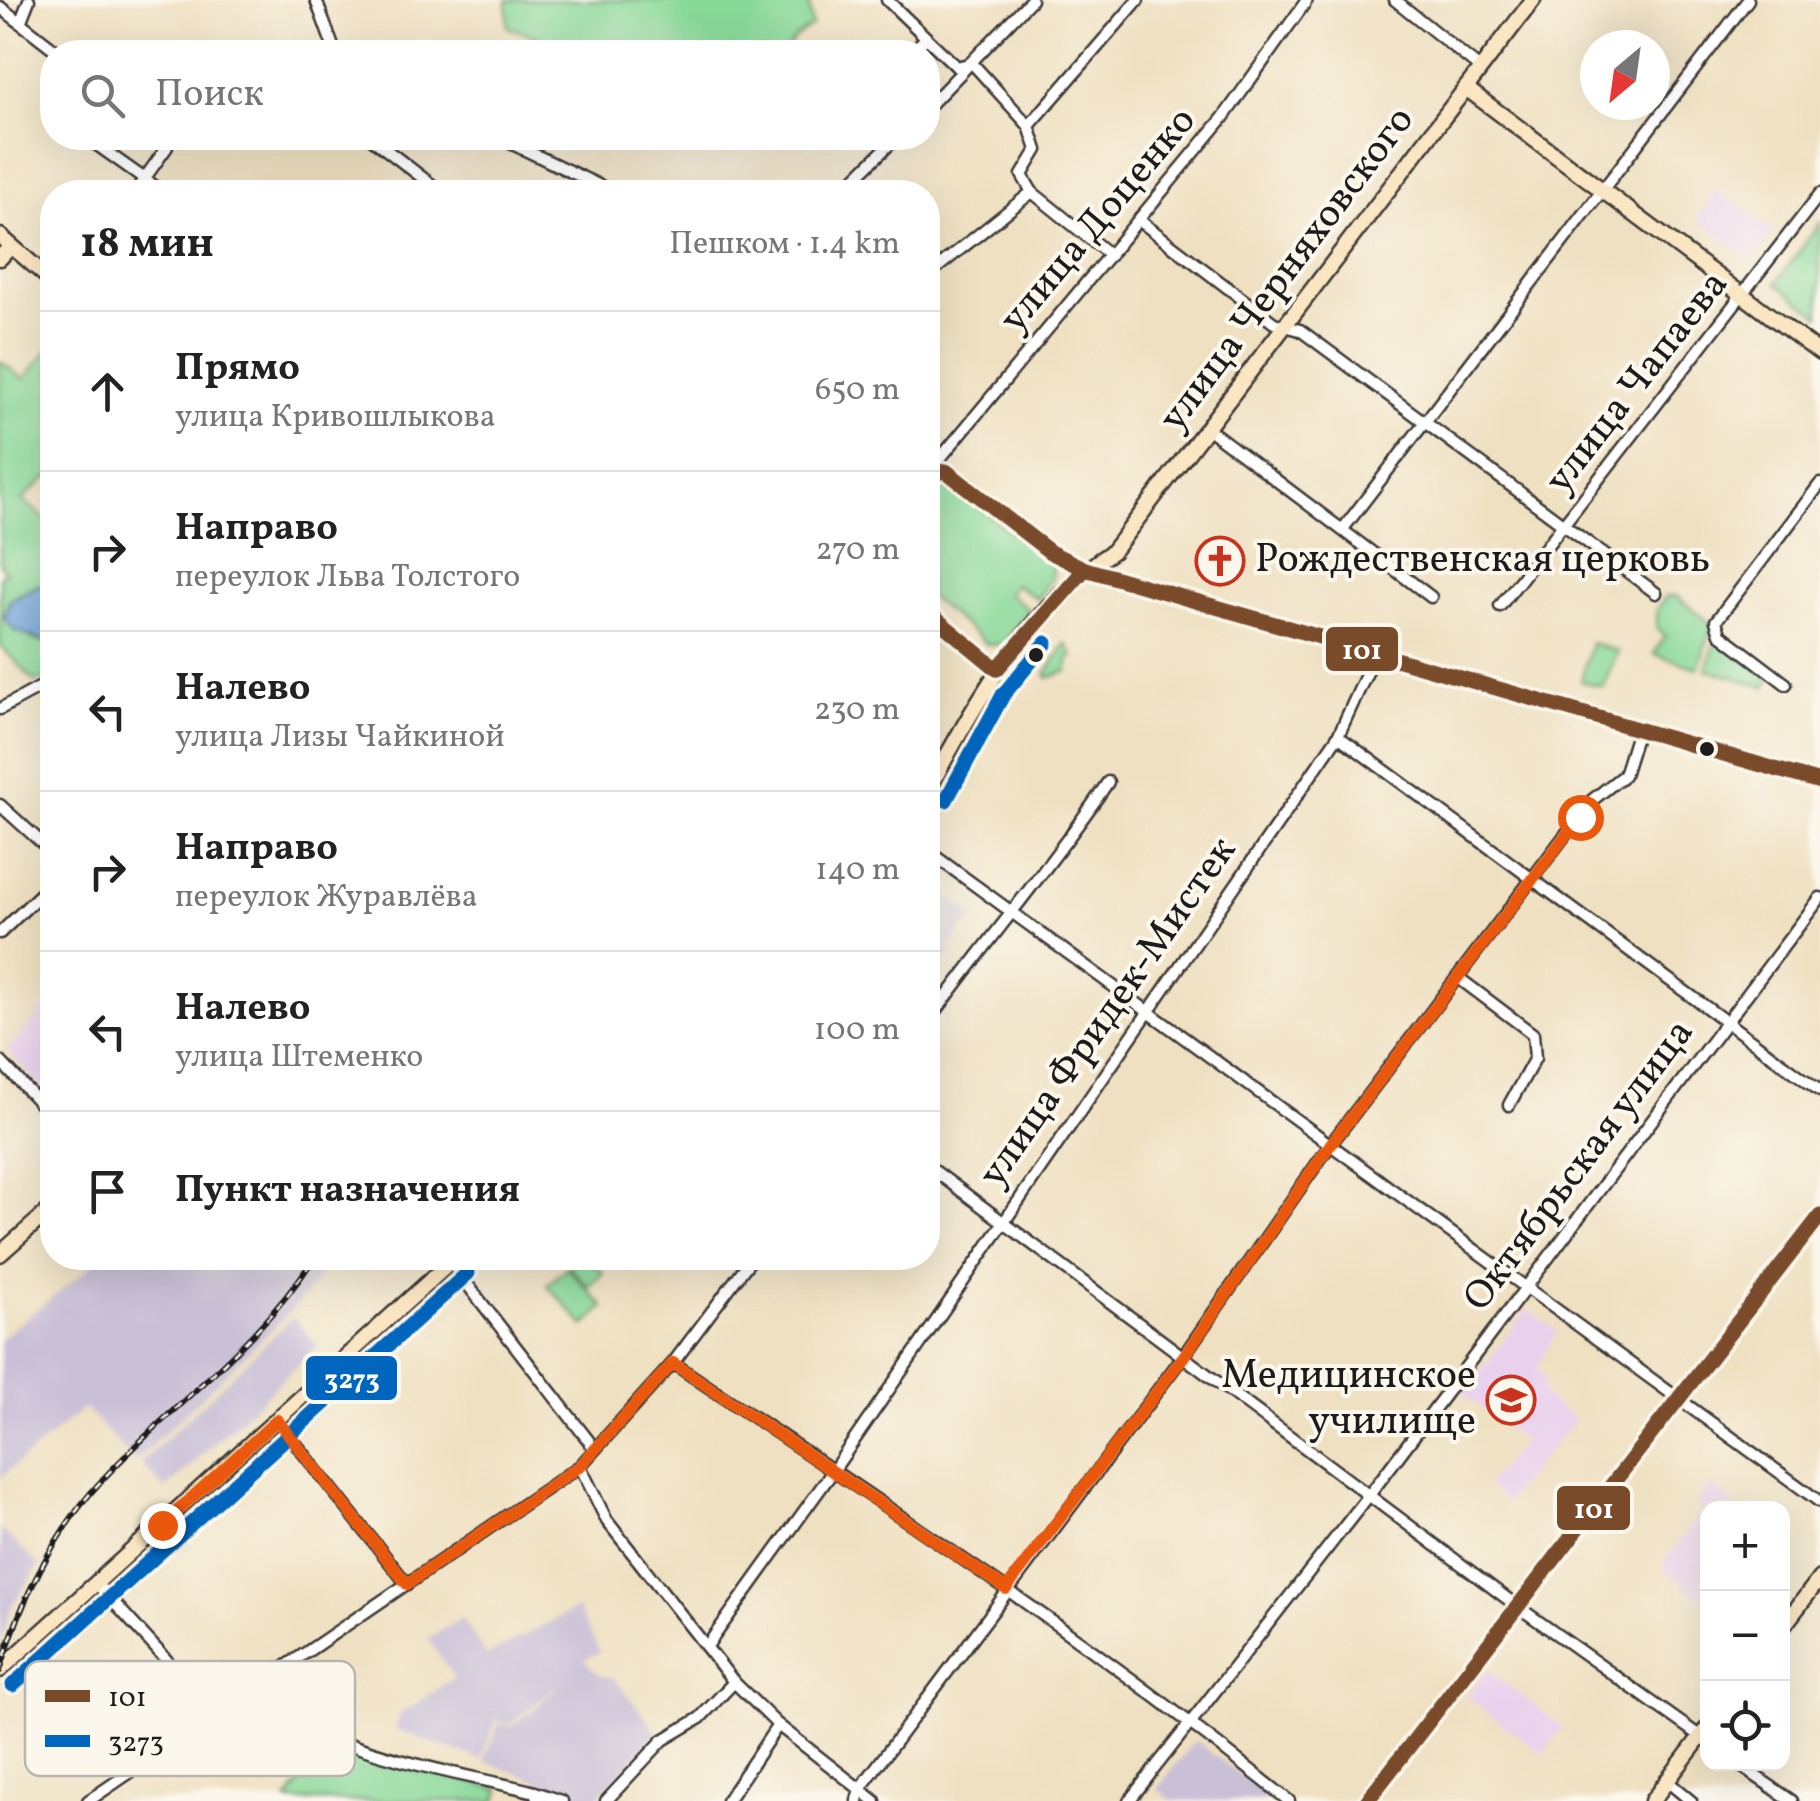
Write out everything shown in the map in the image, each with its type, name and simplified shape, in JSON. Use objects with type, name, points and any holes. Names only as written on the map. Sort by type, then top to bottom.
[{"type":"main road","name":"улица Черняховского","points":[[940,769],[997,669],[1085,570],[1113,552],[1533,0]]},
{"type":"main road","points":[[1467,89],[1820,353]]},
{"type":"main road","points":[[0,258],[6,241],[40,271]]},
{"type":"main road","points":[[940,472],[946,471],[1050,552],[1085,570],[1820,782]]},
{"type":"main road","points":[[940,622],[997,669]]},
{"type":"main road","points":[[1367,1801],[1820,1216]]},
{"type":"main road","points":[[0,1254],[40,1219]]},
{"type":"main road","points":[[0,1670],[442,1270]]},
{"type":"main road","points":[[1790,1617],[1820,1578]]},
{"type":"main road","points":[[1652,1801],[1700,1741]]},
{"type":"street","points":[[20,22],[28,0]]},
{"type":"street","points":[[316,0],[331,40]]},
{"type":"street","points":[[887,0],[926,38]]},
{"type":"street","points":[[940,95],[1031,0]]},
{"type":"street","points":[[1028,126],[1138,0]]},
{"type":"street","name":"улица Доценко","points":[[940,459],[1223,118],[1307,0]]},
{"type":"street","points":[[1395,0],[1482,69]]},
{"type":"street","points":[[1343,529],[1748,0]]},
{"type":"street","points":[[0,8],[43,40]]},
{"type":"street","points":[[940,51],[957,67],[972,63]]},
{"type":"street","points":[[972,63],[1028,126],[1037,150],[1022,175],[1032,192],[1110,255]]},
{"type":"street","points":[[103,150],[145,179],[165,150]]},
{"type":"street","points":[[386,150],[425,180]]},
{"type":"street","points":[[526,150],[588,180]]},
{"type":"street","points":[[853,180],[884,150]]},
{"type":"street","points":[[940,265],[1032,192]]},
{"type":"street","name":"улица Чапаева","points":[[1500,606],[1820,194]]},
{"type":"street","points":[[1140,221],[1274,323],[1288,325],[1656,593]]},
{"type":"street","points":[[1208,428],[1431,597]]},
{"type":"street","points":[[1786,684],[1720,634],[1716,621],[1820,484]]},
{"type":"street","name":"улица Фридек-Мистек","points":[[707,1646],[833,1471],[1338,736],[1376,654]]},
{"type":"street","points":[[0,709],[40,687]]},
{"type":"street","points":[[858,1795],[1006,1589],[1184,1356],[1330,1145],[1591,802],[1624,775],[1638,730]]},
{"type":"street","points":[[1338,736],[1820,1092]]},
{"type":"street","points":[[940,1006],[1009,911],[1065,846],[1108,782]]},
{"type":"street","points":[[0,805],[40,841]]},
{"type":"street","points":[[940,860],[1820,1502]]},
{"type":"street","points":[[0,933],[40,895]]},
{"type":"street","name":"Октябрьская улица","points":[[1129,1801],[1370,1494],[1820,898]]},
{"type":"street","points":[[1460,979],[1532,1034],[1535,1058],[1509,1105]]},
{"type":"street","points":[[0,1061],[40,1103]]},
{"type":"street","points":[[940,1175],[1518,1606],[1700,1732]]},
{"type":"street","points":[[461,1270],[595,1449]]},
{"type":"street","points":[[293,1661],[580,1466],[673,1363],[743,1270]]},
{"type":"street","points":[[673,1363],[1006,1589],[1190,1720],[1290,1801]]},
{"type":"street","points":[[277,1420],[407,1584]]},
{"type":"street","points":[[580,1466],[607,1520],[734,1682],[858,1795],[875,1801]]},
{"type":"street","points":[[97,1584],[167,1661]]},
{"type":"street","points":[[606,1801],[663,1740],[700,1718],[734,1682]]},
{"type":"street","points":[[728,1801],[778,1725]]},
{"type":"street","points":[[355,1745],[562,1801]]},
{"type":"street","points":[[1748,1771],[1792,1801]]},
{"type":"street","points":[[88,1801],[124,1776]]},
{"type":"street","points":[[1667,1781],[1691,1801]]},
{"type":"shaded area","points":[[1716,189],[1774,231],[1752,260],[1696,218]]},
{"type":"shaded area","points":[[940,892],[975,916],[947,947],[951,951],[940,968]]},
{"type":"shaded area","points":[[40,1014],[40,1086],[7,1050]]},
{"type":"shaded area","points":[[86,1270],[324,1270],[293,1309],[135,1461],[84,1408],[0,1478],[0,1339]]},
{"type":"shaded area","name":"Медицинское училище","points":[[1527,1309],[1557,1331],[1536,1370],[1544,1376],[1543,1395],[1575,1419],[1506,1502],[1486,1485],[1524,1441],[1463,1394]]},
{"type":"shaded area","points":[[293,1317],[318,1346],[165,1490],[141,1463]]},
{"type":"shaded area","points":[[1710,1484],[1731,1501],[1700,1501],[1700,1508],[1695,1504]]},
{"type":"shaded area","points":[[1700,1514],[1700,1597],[1661,1567]]},
{"type":"shaded area","points":[[0,1529],[40,1565],[12,1605],[0,1645]]},
{"type":"shaded area","points":[[577,1608],[600,1652],[584,1659],[599,1675],[614,1678],[658,1733],[593,1801],[484,1761],[499,1723],[510,1727],[562,1681],[509,1725],[496,1720],[481,1760],[394,1729],[399,1715],[454,1678],[428,1638],[462,1618],[486,1656]]},
{"type":"shaded area","points":[[1487,1670],[1563,1727],[1543,1754],[1467,1698]]},
{"type":"shaded area","points":[[1195,1740],[1266,1795],[1262,1801],[1173,1801],[1157,1789]]},
{"type":"green space","points":[[507,0],[808,0],[812,26],[794,40],[545,40],[508,27]]},
{"type":"green space","points":[[1820,223],[1820,316],[1776,283]]},
{"type":"green space","points":[[40,360],[40,484],[22,499],[40,515],[40,584],[14,598],[4,619],[40,641],[40,681],[35,682],[0,645],[0,577],[6,572],[0,565],[0,361],[24,379]]},
{"type":"green space","points":[[940,482],[1051,563],[1053,576],[1037,599],[1015,584],[1008,593],[1029,610],[1003,645],[987,644],[940,606]]},
{"type":"green space","points":[[1666,596],[1676,596],[1713,625],[1698,668],[1654,654],[1665,636],[1657,629],[1657,610]]},
{"type":"green space","points":[[1717,639],[1770,679],[1765,687],[1706,669]]},
{"type":"green space","points":[[1066,643],[1073,657],[1068,659],[1068,671],[1048,678],[1046,674]]},
{"type":"green space","points":[[1591,643],[1618,651],[1603,687],[1581,681]]},
{"type":"green space","points":[[564,1270],[570,1270],[604,1307],[585,1326],[547,1285]]},
{"type":"green space","points":[[573,1270],[603,1273],[589,1287]]},
{"type":"green space","points":[[355,1754],[500,1789],[497,1801],[287,1801],[306,1776],[355,1776]]},
{"type":"water","points":[[40,586],[40,639],[15,631],[4,619],[10,600]]},
{"type":"railway","points":[[0,1671],[41,1568],[69,1521],[104,1478],[242,1346],[305,1270]]},
{"type":"transit line","name":"101","points":[[940,472],[946,471],[1050,552],[1085,569],[1820,782]]},
{"type":"transit line","name":"101","points":[[997,669],[1085,569]]},
{"type":"transit line","name":"101","points":[[940,622],[997,669]]},
{"type":"transit line","name":"3273","points":[[946,800],[1003,695],[1046,643]]},
{"type":"transit line","name":"101","points":[[1367,1801],[1820,1216]]},
{"type":"transit line","name":"3273","points":[[40,1661],[468,1273]]},
{"type":"transit line","name":"3273","points":[[13,1685],[25,1674]]},
{"type":"place","name":"Рождественская церковь","points":[[1220,561]]},
{"type":"place","name":"Медицинское училище","points":[[1511,1400]]},
{"type":"route","points":[[162,1525],[277,1420],[407,1584],[580,1466],[673,1363],[1006,1589],[1184,1356],[1330,1145],[1580,817]]}]
